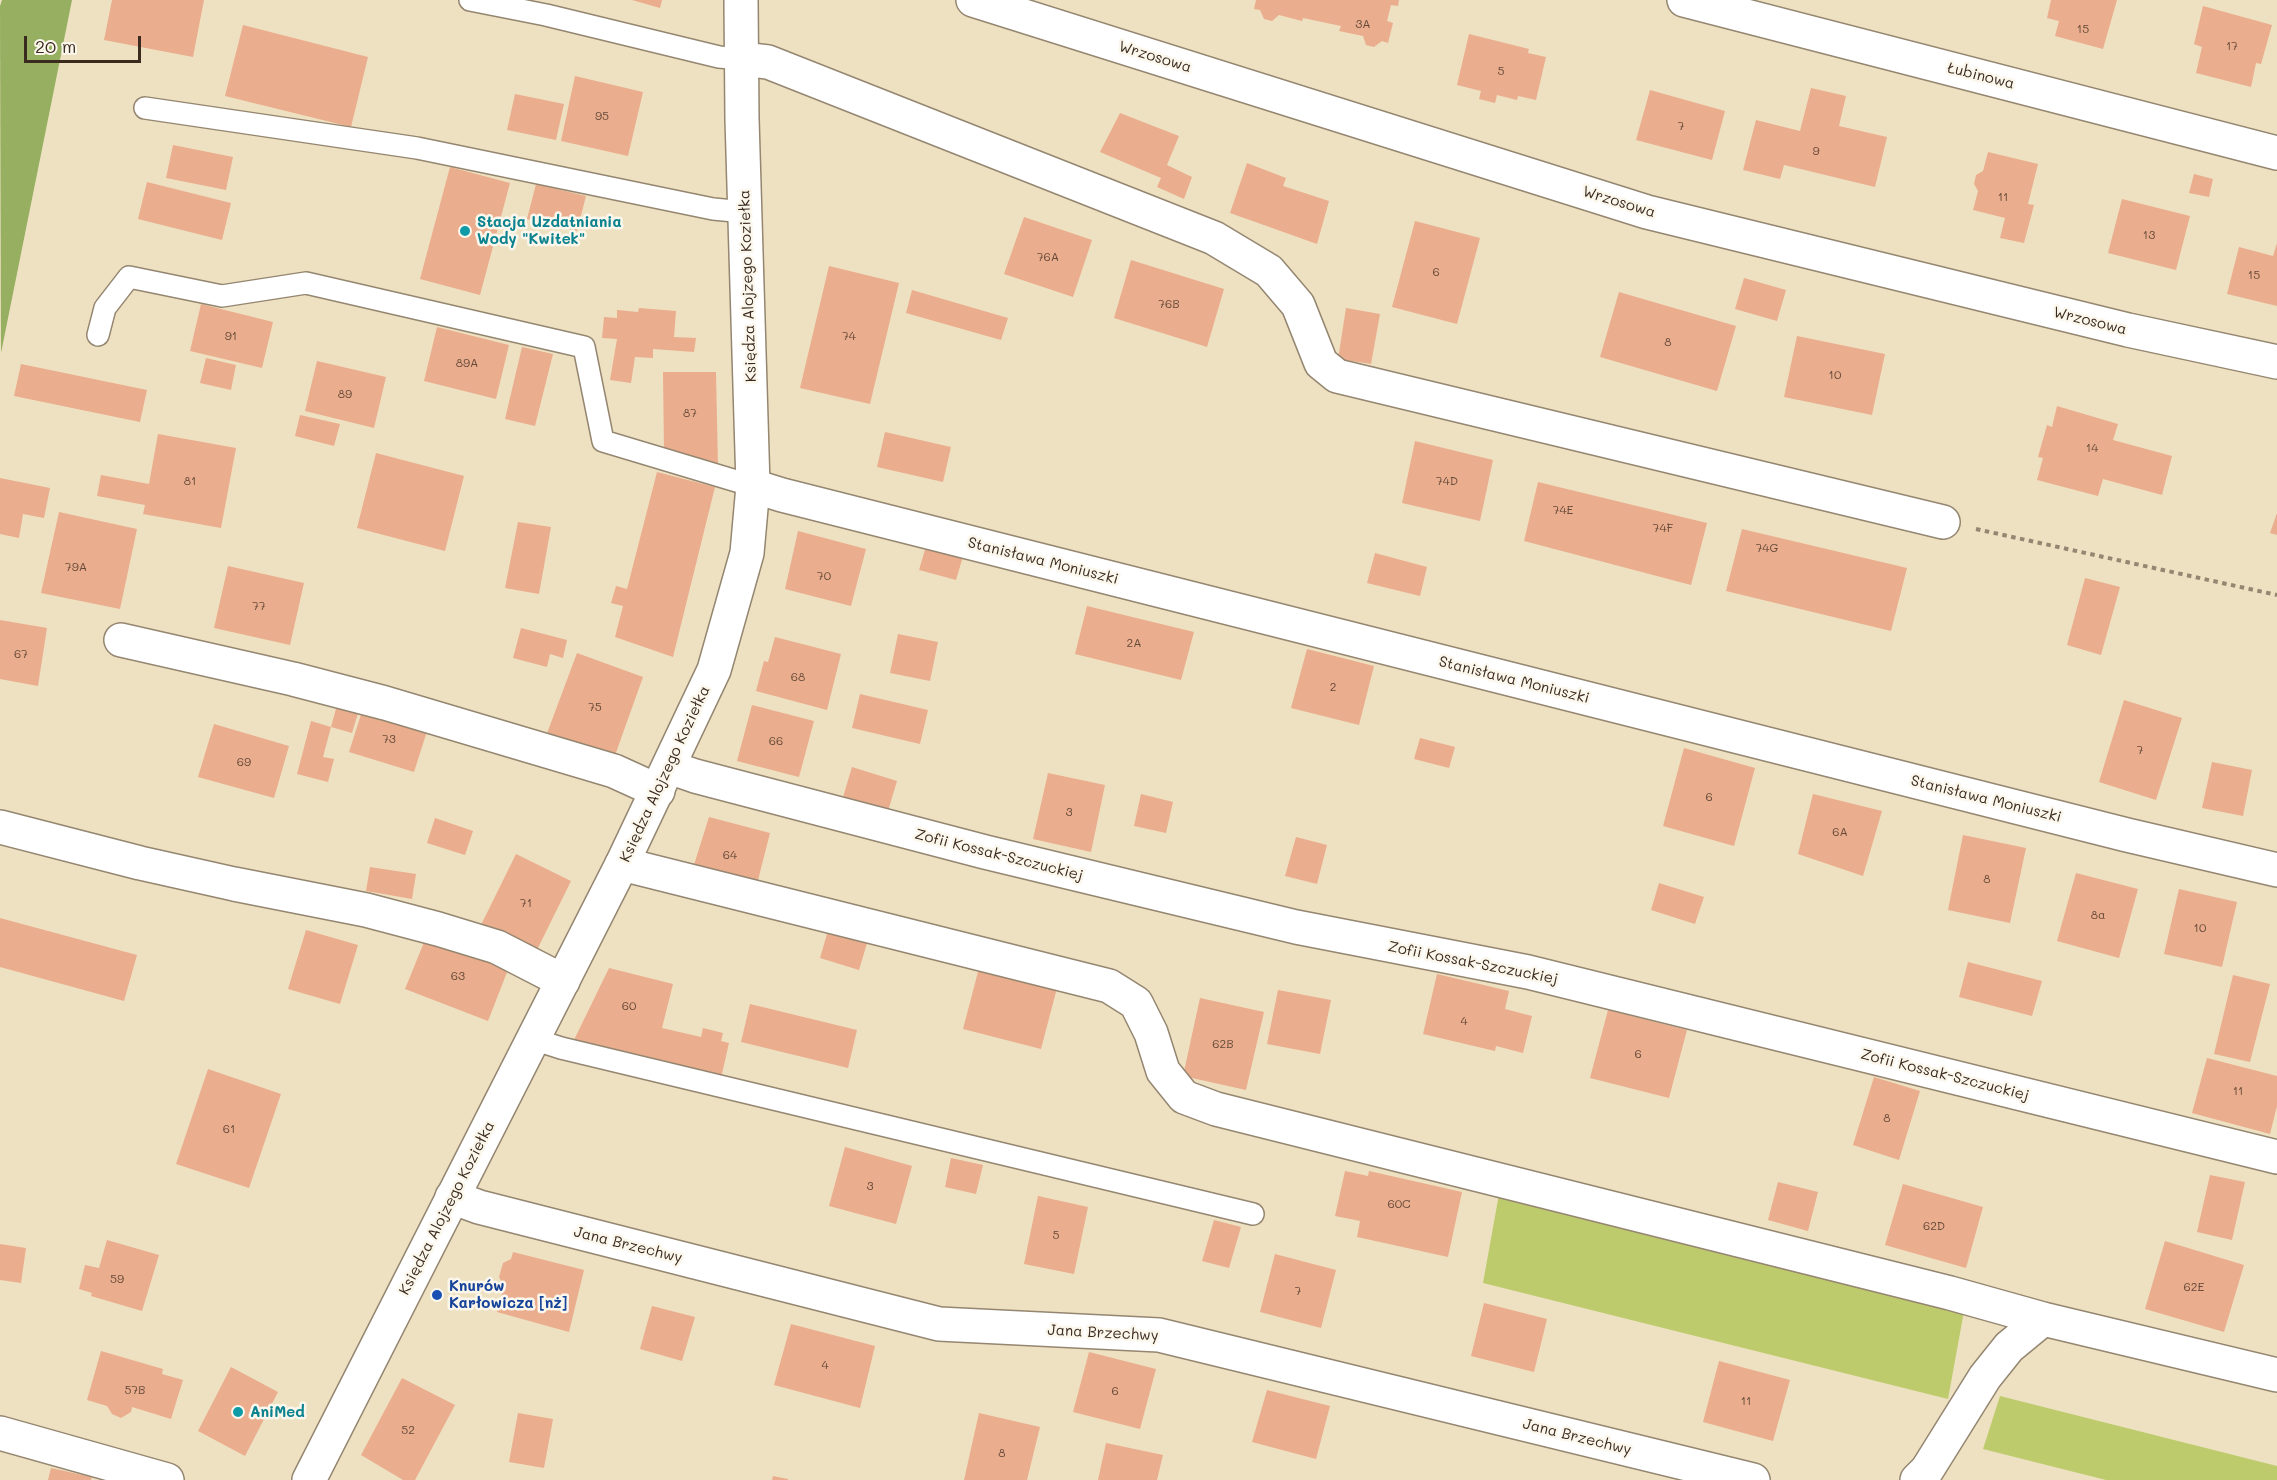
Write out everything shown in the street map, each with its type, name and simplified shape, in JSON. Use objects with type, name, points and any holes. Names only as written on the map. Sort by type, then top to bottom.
[{"type":"street","name":"Księdza Alojzego Koziełka","points":[[309,1480],[622,864],[714,670],[747,553],[753,486],[741,0]]},
{"type":"street","name":"Wrzosowa","points":[[973,0],[1647,212],[2128,330],[2277,362]]},
{"type":"street","name":"Łubinowa","points":[[1684,0],[2277,153]]},
{"type":"street","points":[[742,59],[768,62],[1214,238],[1269,272],[1298,305],[1321,363],[1337,376],[1943,522]]},
{"type":"street","name":"Stanisława Moniuszki","points":[[753,486],[2115,832],[2277,870]]},
{"type":"street","name":"Zofii Kossak-Szczuckiej","points":[[121,640],[293,679],[385,703],[614,771],[663,779],[706,779],[997,855],[1296,927],[1528,972],[2277,1157]]},
{"type":"street","points":[[0,827],[140,863],[366,910],[438,928],[497,947],[563,981]]},
{"type":"street","points":[[622,864],[1109,986],[1136,1003],[1151,1033],[1163,1071],[1184,1097],[1216,1109],[1950,1293],[2043,1319],[2277,1375]]},
{"type":"street","name":"Jana Brzechwy","points":[[452,1197],[479,1207],[939,1324],[1159,1335],[1754,1480]]},
{"type":"street","points":[[1917,1480],[1932,1462],[1985,1377],[2009,1347],[2043,1319]]},
{"type":"street","points":[[0,1433],[167,1480]]},
{"type":"lane","points":[[470,0],[546,15],[719,57],[742,59]]},
{"type":"lane","points":[[145,108],[417,148],[713,209],[745,212]]},
{"type":"lane","points":[[98,335],[105,308],[129,277],[222,296],[306,283],[584,347],[603,441],[753,486]]},
{"type":"lane","points":[[533,1039],[561,1048],[1253,1214]]},
{"type":"path","points":[[1943,522],[2277,595]]},
{"type":"green space","points":[[2,0],[72,0],[1,353],[0,6]]},
{"type":"green space","points":[[1499,1194],[1965,1306],[1948,1399],[1483,1283]]},
{"type":"green space","points":[[2000,1396],[2277,1466],[2277,1480],[2106,1480],[1983,1449]]},
{"type":"building","points":[[112,0],[204,0],[193,57],[104,40]]},
{"type":"building","points":[[632,0],[662,0],[660,8]]},
{"type":"building","points":[[1256,0],[1399,0],[1398,6],[1391,5],[1387,21],[1393,23],[1388,43],[1382,41],[1374,47],[1366,45],[1363,36],[1339,31],[1341,26],[1303,18],[1302,21],[1279,15],[1272,21],[1264,19],[1260,10],[1254,9]]},
{"type":"building","points":[[2051,0],[2117,0],[2103,49],[2055,36],[2059,21],[2047,18]]},
{"type":"building","points":[[2203,6],[2272,25],[2261,64],[2256,63],[2251,87],[2196,73],[2202,47],[2194,44]]},
{"type":"building","points":[[243,25],[368,57],[351,127],[225,96]]},
{"type":"building","points":[[1469,34],[1529,49],[1528,53],[1546,57],[1536,100],[1518,96],[1517,100],[1497,95],[1495,103],[1479,99],[1481,91],[1457,85]]},
{"type":"building","points":[[575,76],[643,92],[628,156],[561,141]]},
{"type":"building","points":[[1811,88],[1846,96],[1839,126],[1887,137],[1875,187],[1784,165],[1780,179],[1743,170],[1756,120],[1800,131]]},
{"type":"building","points":[[1650,90],[1725,111],[1712,160],[1636,140]]},
{"type":"building","points":[[515,94],[564,104],[556,140],[507,130]]},
{"type":"building","points":[[1120,113],[1179,136],[1167,165],[1192,177],[1184,199],[1157,187],[1161,178],[1100,152]]},
{"type":"building","points":[[173,145],[233,157],[226,190],[166,178]]},
{"type":"building","points":[[1988,152],[2038,164],[2028,204],[2034,205],[2024,243],[2000,238],[2005,218],[1973,210],[1978,191],[1974,184],[1976,175],[1983,171]]},
{"type":"building","points":[[1247,163],[1286,178],[1283,186],[1329,201],[1317,244],[1230,213]]},
{"type":"building","name":"Stacja Uzdatniania Wody \"Kwitek\"","points":[[450,167],[510,183],[480,295],[420,279]]},
{"type":"building","points":[[2194,174],[2213,179],[2209,197],[2189,193]]},
{"type":"building","points":[[147,182],[231,203],[222,240],[138,219]]},
{"type":"building","points":[[536,184],[586,196],[577,231],[527,219]]},
{"type":"building","points":[[2122,199],[2190,216],[2176,270],[2108,253]]},
{"type":"building","points":[[1024,217],[1092,240],[1073,297],[1004,274]]},
{"type":"building","points":[[1415,221],[1480,238],[1457,324],[1392,307]]},
{"type":"building","points":[[2277,243],[2277,306],[2227,294],[2239,247],[2273,256]]},
{"type":"building","points":[[1131,260],[1224,289],[1207,347],[1114,318]]},
{"type":"building","points":[[829,266],[899,283],[870,404],[800,388]]},
{"type":"building","points":[[1744,278],[1786,290],[1777,321],[1735,309]]},
{"type":"building","points":[[912,290],[1008,318],[1001,340],[906,313]]},
{"type":"building","points":[[1619,292],[1736,326],[1717,391],[1600,357]]},
{"type":"building","points":[[201,304],[273,322],[262,368],[190,351]]},
{"type":"building","points":[[639,308],[676,311],[674,337],[696,338],[694,352],[653,349],[653,358],[635,357],[631,383],[610,380],[617,339],[602,338],[604,317],[617,318],[617,310],[638,312]]},
{"type":"building","points":[[1346,308],[1380,314],[1371,364],[1338,359]]},
{"type":"building","points":[[437,327],[509,345],[496,399],[424,381]]},
{"type":"building","points":[[1797,336],[1885,354],[1872,415],[1784,397]]},
{"type":"building","points":[[522,347],[553,354],[535,426],[505,419]]},
{"type":"building","points":[[206,358],[236,365],[231,390],[200,383]]},
{"type":"building","points":[[317,361],[386,377],[374,428],[305,411]]},
{"type":"building","points":[[21,364],[147,390],[140,422],[14,396]]},
{"type":"building","points":[[663,372],[716,372],[718,467],[664,454]]},
{"type":"building","points":[[2057,406],[2118,424],[2113,440],[2172,456],[2162,495],[2103,479],[2098,496],[2037,480],[2043,458],[2038,457],[2047,425],[2052,427]]},
{"type":"building","points":[[300,415],[340,424],[334,446],[295,436]]},
{"type":"building","points":[[885,432],[951,447],[943,482],[877,467]]},
{"type":"building","points":[[158,434],[236,448],[221,528],[143,514],[145,505],[97,496],[101,475],[149,484]]},
{"type":"building","points":[[1415,441],[1493,460],[1480,521],[1402,503]]},
{"type":"building","points":[[376,453],[464,476],[445,551],[357,528]]},
{"type":"building","points":[[657,472],[715,487],[673,657],[615,637],[623,606],[611,603],[616,586],[627,589]]},
{"type":"building","points":[[0,478],[50,488],[44,518],[23,514],[19,538],[0,534]]},
{"type":"building","points":[[1538,482],[1707,523],[1691,585],[1524,541]]},
{"type":"building","points":[[59,512],[137,529],[120,609],[41,593]]},
{"type":"building","points":[[2277,513],[2277,535],[2270,533]]},
{"type":"building","points":[[518,522],[551,527],[539,594],[505,588]]},
{"type":"building","points":[[1742,529],[1907,568],[1891,631],[1726,591]]},
{"type":"building","points":[[798,531],[866,549],[851,606],[785,589]]},
{"type":"building","points":[[927,543],[964,553],[956,580],[919,570]]},
{"type":"building","points":[[1375,553],[1427,567],[1420,596],[1367,583]]},
{"type":"building","points":[[228,566],[304,583],[290,645],[214,628]]},
{"type":"building","points":[[2085,578],[2120,587],[2101,655],[2067,645]]},
{"type":"building","points":[[1087,606],[1194,632],[1181,680],[1075,654]]},
{"type":"building","points":[[0,620],[47,628],[38,686],[0,679]]},
{"type":"building","points":[[521,628],[567,640],[563,658],[550,654],[547,667],[513,658]]},
{"type":"building","points":[[898,634],[938,642],[930,681],[890,673]]},
{"type":"building","points":[[775,637],[841,654],[827,710],[756,691],[764,661],[768,662]]},
{"type":"building","points":[[1307,649],[1374,666],[1359,725],[1291,708]]},
{"type":"building","points":[[577,653],[643,677],[613,761],[546,736]]},
{"type":"building","points":[[860,694],[928,710],[920,744],[852,728]]},
{"type":"building","points":[[2124,700],[2182,718],[2156,800],[2099,782]]},
{"type":"building","points":[[337,705],[359,710],[352,733],[331,727]]},
{"type":"building","points":[[364,705],[429,725],[414,772],[349,752]]},
{"type":"building","points":[[752,705],[814,721],[799,777],[737,761]]},
{"type":"building","points":[[311,721],[331,727],[323,757],[334,759],[328,782],[297,774]]},
{"type":"building","points":[[214,724],[289,746],[274,798],[198,777]]},
{"type":"building","points":[[1420,738],[1455,747],[1449,768],[1414,759]]},
{"type":"building","points":[[1684,748],[1755,768],[1734,846],[1663,826]]},
{"type":"building","points":[[2212,762],[2252,770],[2243,816],[2202,808]]},
{"type":"building","points":[[852,767],[897,781],[888,811],[843,797]]},
{"type":"building","points":[[1048,773],[1105,785],[1091,852],[1033,839]]},
{"type":"building","points":[[1141,794],[1173,802],[1166,833],[1134,826]]},
{"type":"building","points":[[1813,794],[1882,811],[1863,876],[1798,854]]},
{"type":"building","points":[[709,817],[770,833],[757,884],[693,868]]},
{"type":"building","points":[[435,818],[473,831],[465,855],[427,843]]},
{"type":"building","points":[[1963,835],[2026,848],[2010,923],[1948,910]]},
{"type":"building","points":[[1296,837],[1327,845],[1317,884],[1285,876]]},
{"type":"building","points":[[516,854],[571,881],[536,952],[481,925]]},
{"type":"building","points":[[370,867],[416,874],[412,899],[366,891]]},
{"type":"building","points":[[2076,873],[2138,889],[2119,958],[2057,941]]},
{"type":"building","points":[[1659,883],[1704,897],[1695,924],[1651,910]]},
{"type":"building","points":[[2179,889],[2237,902],[2222,967],[2164,954]]},
{"type":"building","points":[[0,918],[137,955],[124,1001],[0,967]]},
{"type":"building","points":[[829,927],[868,940],[859,970],[820,958]]},
{"type":"building","points":[[306,930],[358,945],[340,1004],[288,989]]},
{"type":"building","points":[[429,930],[511,962],[488,1021],[405,989]]},
{"type":"building","points":[[1968,962],[2042,981],[2032,1016],[1959,997]]},
{"type":"building","points":[[609,968],[673,984],[662,1028],[701,1037],[703,1028],[723,1033],[721,1041],[729,1043],[721,1078],[573,1042]]},
{"type":"building","points":[[979,968],[1057,988],[1041,1049],[963,1029]]},
{"type":"building","points":[[1437,974],[1509,991],[1505,1009],[1532,1016],[1523,1053],[1496,1046],[1495,1051],[1423,1034]]},
{"type":"building","points":[[2233,975],[2270,984],[2250,1062],[2214,1054]]},
{"type":"building","points":[[1278,990],[1331,1000],[1320,1054],[1267,1044]]},
{"type":"building","points":[[1200,998],[1264,1012],[1246,1090],[1183,1076]]},
{"type":"building","points":[[750,1004],[857,1030],[848,1068],[741,1042]]},
{"type":"building","points":[[1608,1010],[1687,1030],[1669,1098],[1590,1078]]},
{"type":"building","points":[[2207,1058],[2277,1076],[2277,1106],[2270,1134],[2192,1113]]},
{"type":"building","points":[[208,1069],[281,1094],[249,1188],[176,1164]]},
{"type":"building","points":[[1874,1077],[1920,1091],[1899,1160],[1853,1145]]},
{"type":"building","points":[[845,1147],[912,1166],[896,1224],[829,1206]]},
{"type":"building","points":[[951,1158],[983,1165],[976,1194],[945,1187]]},
{"type":"building","points":[[1345,1171],[1368,1176],[1369,1171],[1462,1192],[1448,1257],[1357,1237],[1360,1221],[1335,1216]]},
{"type":"building","points":[[2210,1175],[2245,1182],[2232,1240],[2197,1232]]},
{"type":"building","points":[[1778,1182],[1818,1192],[1808,1231],[1768,1220]]},
{"type":"building","points":[[1903,1184],[1983,1207],[1966,1268],[1885,1245]]},
{"type":"building","points":[[1038,1196],[1088,1207],[1074,1274],[1024,1264]]},
{"type":"building","points":[[1214,1220],[1241,1227],[1229,1268],[1202,1261]]},
{"type":"building","points":[[107,1240],[159,1255],[142,1311],[91,1296],[92,1293],[79,1289],[85,1265],[99,1268]]},
{"type":"building","points":[[2165,1241],[2244,1265],[2224,1332],[2145,1309]]},
{"type":"building","points":[[0,1244],[26,1248],[21,1283],[0,1280]]},
{"type":"building","points":[[513,1252],[584,1270],[569,1332],[497,1312],[504,1286],[499,1277],[503,1263],[511,1259]]},
{"type":"building","points":[[1275,1254],[1336,1270],[1321,1328],[1260,1312]]},
{"type":"building","points":[[1484,1303],[1547,1319],[1534,1372],[1471,1356]]},
{"type":"building","points":[[652,1306],[695,1317],[682,1361],[640,1349]]},
{"type":"building","points":[[791,1324],[875,1346],[860,1408],[774,1385]]},
{"type":"building","points":[[101,1351],[163,1369],[162,1374],[183,1380],[171,1419],[132,1407],[131,1412],[121,1418],[112,1414],[107,1406],[87,1400]]},
{"type":"building","points":[[1089,1352],[1156,1369],[1140,1429],[1073,1412]]},
{"type":"building","points":[[1719,1361],[1790,1380],[1773,1441],[1703,1422]]},
{"type":"building","name":"AniMed","points":[[231,1367],[278,1392],[245,1456],[198,1431]]},
{"type":"building","points":[[402,1378],[455,1405],[415,1480],[403,1480],[361,1455]]},
{"type":"building","points":[[1267,1390],[1330,1406],[1316,1459],[1252,1442]]},
{"type":"building","points":[[518,1413],[553,1419],[544,1468],[509,1462]]},
{"type":"building","points":[[979,1413],[1040,1427],[1027,1480],[964,1480]]},
{"type":"building","points":[[1106,1443],[1163,1455],[1157,1480],[1098,1480]]},
{"type":"building","points":[[51,1468],[92,1477],[91,1480],[48,1480]]},
{"type":"building","points":[[773,1476],[788,1479],[788,1480],[772,1480]]},
{"type":"place","name":"Stacja Uzdatniania Wody \"Kwitek\"","points":[[465,231]]},
{"type":"place","name":"Knurów Karłowicza [nż]","points":[[437,1295]]},
{"type":"place","name":"AniMed","points":[[238,1412]]}]
